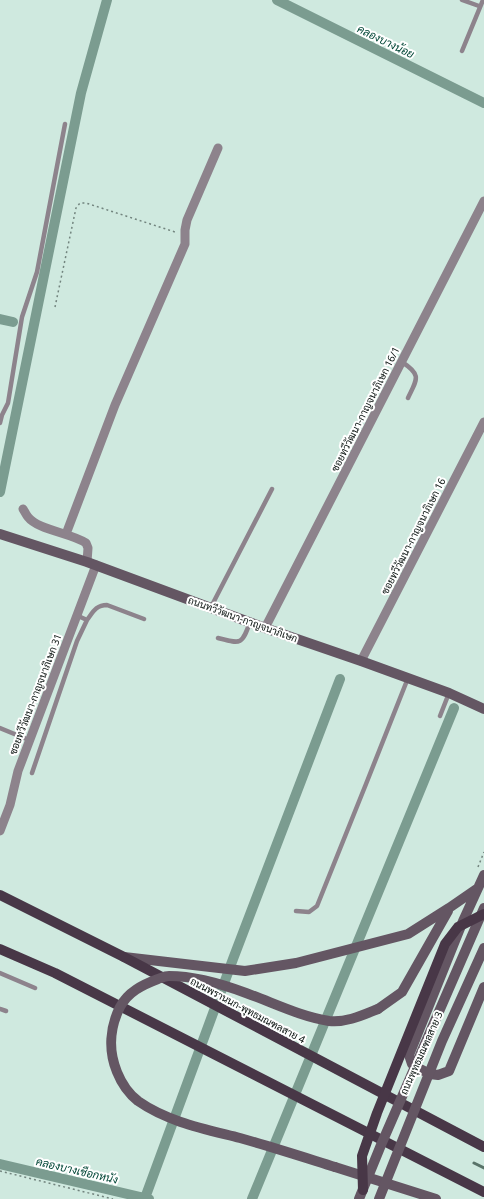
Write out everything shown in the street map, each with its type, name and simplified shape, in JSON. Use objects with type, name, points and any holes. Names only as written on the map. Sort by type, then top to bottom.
[{"type":"main road","name":"ถนนทวีวัฒนา-กาญจนาภิเษก","points":[[0,534],[13,537],[91,564],[265,628],[361,661],[449,693],[484,709]]},
{"type":"main road","points":[[480,873],[478,888],[409,1055],[412,1064],[420,1070],[430,1074],[438,1075],[449,1071],[484,987]]},
{"type":"main road","points":[[122,956],[245,971],[296,963],[408,934],[478,888]]},
{"type":"main road","name":"ถนนพรานนก-พุทธมณฑลสาย 4","points":[[0,895],[122,956],[484,1147]]},
{"type":"main road","points":[[436,1199],[285,1151],[179,1122],[154,1110],[137,1100],[127,1090],[117,1073],[112,1056],[111,1036],[115,1017],[124,1000],[135,990],[148,982],[167,976],[190,978],[214,983],[246,993],[308,1017],[331,1021],[348,1020],[378,1009],[402,992],[449,908]]},
{"type":"main road","name":"ถนนพุทธมณฑลสาย 3","points":[[361,1195],[381,1145],[484,908]]},
{"type":"main road","points":[[361,1195],[362,1156],[380,1106],[445,944],[458,927],[484,914]]},
{"type":"main road","name":"ถนนพุทธมณฑลสาย 3","points":[[379,1199],[442,1042],[484,948]]},
{"type":"main road","points":[[0,949],[55,973],[484,1192]]},
{"type":"street","points":[[66,534],[116,406],[184,244],[187,220],[218,148]]},
{"type":"street","name":"ซอยทวีวัฒนา-กาญจนาภิเษก 16/1","points":[[265,628],[484,201]]},
{"type":"street","name":"ซอยทวีวัฒนา-กาญจนาภิเษก 16","points":[[361,661],[484,422]]},
{"type":"street","points":[[23,509],[28,518],[36,524],[66,534],[86,543],[91,564]]},
{"type":"street","name":"ซอยทวีวัฒนา-กาญจนาภิเษก 31","points":[[0,831],[10,805],[18,771],[76,615],[91,564]]},
{"type":"lane","points":[[462,0],[479,6]]},
{"type":"lane","points":[[462,51],[479,6],[483,0]]},
{"type":"lane","points":[[0,423],[2,414],[8,403],[22,317],[37,272],[65,124]]},
{"type":"lane","points":[[402,362],[414,371],[416,376],[408,398]]},
{"type":"lane","points":[[211,607],[272,489]]},
{"type":"lane","points":[[32,773],[77,641],[94,609],[101,605],[106,605],[144,620]]},
{"type":"lane","points":[[76,615],[87,620]]},
{"type":"lane","points":[[218,638],[238,642],[245,635],[250,622]]},
{"type":"lane","points":[[296,911],[309,912],[317,906],[408,678]]},
{"type":"lane","points":[[440,716],[449,693]]},
{"type":"lane","points":[[0,728],[29,740]]},
{"type":"lane","points":[[0,973],[34,988]]},
{"type":"lane","points":[[0,1009],[6,1011]]},
{"type":"path","points":[[55,307],[76,208],[80,203],[86,203],[185,235]]},
{"type":"path","points":[[480,873],[484,852]]},
{"type":"path","points":[[0,1171],[113,1199]]},
{"type":"waterway","points":[[0,492],[81,93],[107,0]]},
{"type":"waterway","name":"คลองบางน้อย","points":[[277,0],[484,103]]},
{"type":"waterway","points":[[0,319],[13,322]]},
{"type":"waterway","points":[[145,1198],[233,959],[340,679]]},
{"type":"waterway","points":[[252,1199],[454,708]]},
{"type":"waterway","points":[[474,1163],[484,1168]]},
{"type":"waterway","name":"คลองบางเชือกหนัง","points":[[0,1164],[149,1199]]}]
